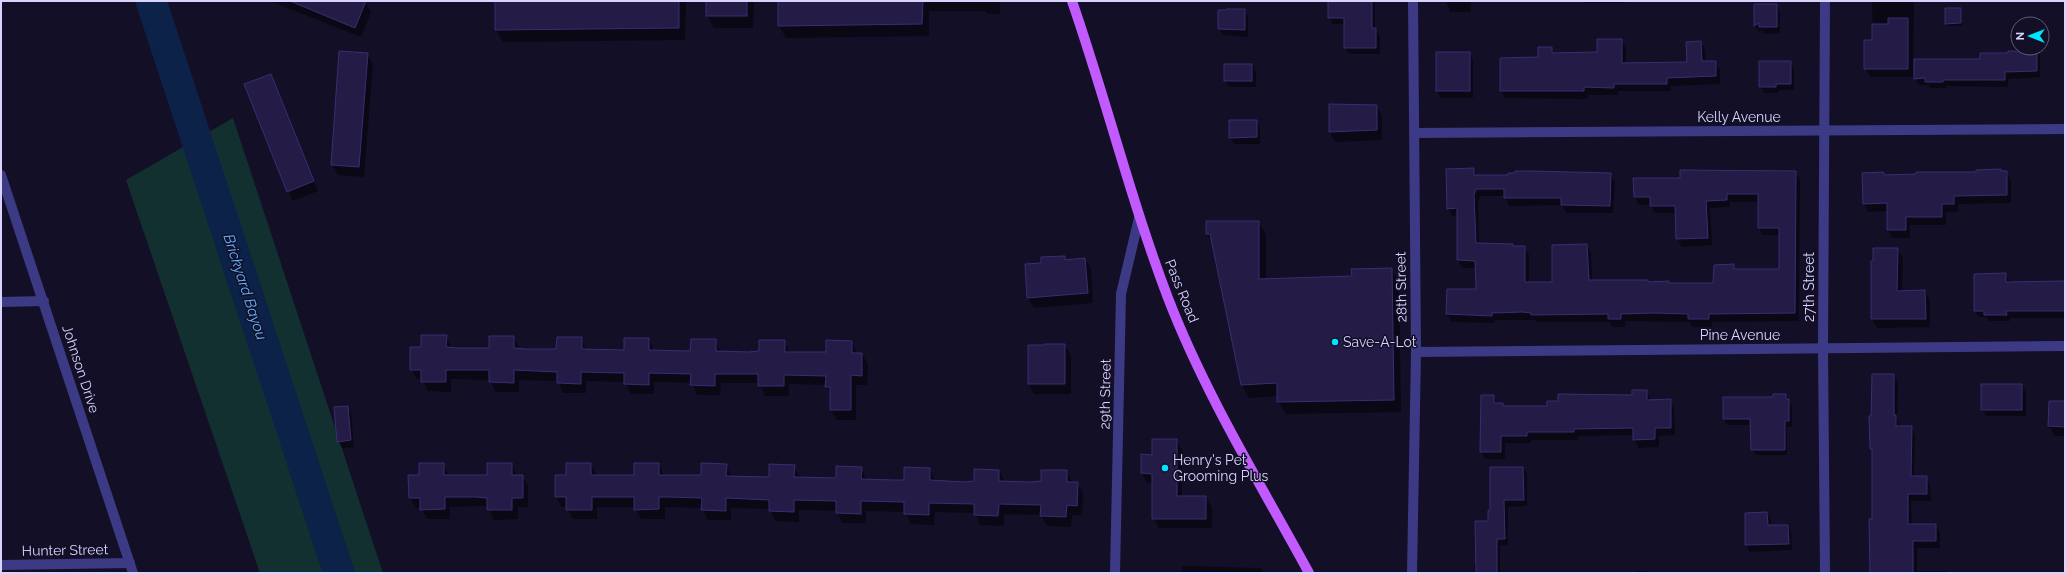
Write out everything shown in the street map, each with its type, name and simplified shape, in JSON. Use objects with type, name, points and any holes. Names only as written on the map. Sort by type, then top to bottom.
[{"type":"main road","name":"Pass Road","points":[[1072,1],[1093,61],[1139,218],[1168,299],[1202,375],[1244,457],[1309,573]]},
{"type":"street","name":"28th Street","points":[[1412,573],[1416,352],[1413,1]]},
{"type":"street","name":"27th Street","points":[[1825,1],[1823,348],[1825,573]]},
{"type":"street","name":"Kelly Avenue","points":[[1414,133],[2065,129]]},
{"type":"street","name":"Johnson Drive","points":[[1,175],[44,301],[131,568]]},
{"type":"street","name":"29th Street","points":[[1115,573],[1121,294],[1139,218]]},
{"type":"street","points":[[1,302],[44,301]]},
{"type":"street","name":"Pine Avenue","points":[[1416,352],[2065,346]]},
{"type":"street","name":"Hunter Street","points":[[1,565],[131,568]]},
{"type":"green space","points":[[233,118],[383,573],[260,573],[126,180]]},
{"type":"building","points":[[290,1],[366,1],[355,28]]},
{"type":"building","points":[[495,1],[679,1],[679,28],[495,30]]},
{"type":"building","points":[[706,1],[747,1],[747,16],[706,16]]},
{"type":"building","points":[[778,1],[923,1],[922,24],[778,26]]},
{"type":"building","points":[[1328,1],[1372,1],[1372,28],[1376,28],[1376,48],[1344,48],[1344,18],[1328,18]]},
{"type":"building","points":[[1754,4],[1777,4],[1777,27],[1759,27],[1759,23],[1754,26]]},
{"type":"building","points":[[1945,8],[1961,8],[1961,23],[1945,24]]},
{"type":"building","points":[[1245,9],[1245,30],[1218,29],[1218,10]]},
{"type":"building","points":[[1888,18],[1908,18],[1908,69],[1864,69],[1864,40],[1872,40],[1872,24],[1888,24]]},
{"type":"building","points":[[1597,39],[1622,39],[1622,63],[1687,62],[1686,42],[1701,41],[1702,61],[1716,61],[1716,76],[1667,78],[1667,84],[1614,84],[1614,88],[1584,87],[1584,91],[1500,91],[1500,58],[1538,57],[1538,47],[1552,47],[1552,53],[1597,52]]},
{"type":"building","points":[[339,51],[368,53],[359,167],[331,165]]},
{"type":"building","points":[[2008,51],[2010,51],[2010,56],[2037,56],[2037,71],[2005,72],[2005,80],[1943,80],[1943,82],[1925,82],[1925,78],[1914,79],[1914,59],[1980,59],[1980,53],[2008,53]]},
{"type":"building","points":[[1436,52],[1470,52],[1470,91],[1436,91]]},
{"type":"building","points":[[1759,61],[1791,61],[1791,84],[1776,84],[1776,87],[1759,87]]},
{"type":"building","points":[[1224,64],[1252,64],[1252,81],[1224,81]]},
{"type":"building","points":[[271,74],[314,181],[287,192],[244,84]]},
{"type":"building","points":[[1329,104],[1377,105],[1377,130],[1329,132]]},
{"type":"building","points":[[1229,120],[1257,120],[1257,137],[1229,138]]},
{"type":"building","points":[[1474,168],[1474,175],[1508,175],[1508,173],[1515,173],[1515,171],[1611,173],[1610,206],[1561,205],[1561,198],[1504,198],[1504,189],[1476,189],[1474,195],[1476,243],[1513,244],[1513,246],[1525,246],[1525,282],[1552,282],[1552,245],[1587,244],[1589,280],[1648,280],[1648,282],[1669,281],[1669,283],[1713,283],[1714,265],[1734,264],[1734,269],[1779,269],[1779,228],[1758,228],[1758,194],[1727,194],[1727,200],[1706,201],[1708,238],[1676,239],[1675,206],[1650,206],[1650,197],[1634,197],[1633,178],[1680,178],[1680,170],[1796,171],[1795,313],[1709,314],[1709,319],[1688,319],[1688,314],[1655,313],[1621,314],[1621,319],[1608,319],[1608,314],[1531,315],[1531,313],[1523,312],[1492,313],[1492,316],[1446,314],[1447,289],[1476,289],[1475,261],[1457,260],[1457,208],[1447,209],[1446,169]]},
{"type":"building","points":[[2001,169],[2001,171],[2007,171],[2007,195],[1954,196],[1954,204],[1942,204],[1942,217],[1906,217],[1906,230],[1887,230],[1887,203],[1863,204],[1862,173],[1883,172],[1885,175],[1916,174],[1916,172],[1976,172],[1976,170]]},
{"type":"building","name":"Save-A-Lot","points":[[1206,221],[1259,221],[1259,279],[1352,276],[1351,269],[1392,268],[1394,400],[1277,402],[1277,383],[1241,385],[1210,234],[1206,234]]},
{"type":"building","points":[[1873,248],[1898,248],[1897,291],[1925,290],[1926,319],[1871,319],[1871,261],[1873,261]]},
{"type":"building","points":[[1065,256],[1065,260],[1085,258],[1088,293],[1027,298],[1025,264],[1041,263],[1041,257]]},
{"type":"building","points":[[2006,273],[2006,282],[2065,281],[2065,311],[2006,311],[2007,315],[1984,315],[1984,311],[1974,311],[1974,274]]},
{"type":"building","points":[[421,335],[447,335],[446,347],[458,348],[489,348],[489,336],[514,336],[514,348],[525,349],[556,349],[557,337],[582,337],[582,349],[624,350],[624,338],[649,338],[649,350],[690,351],[691,339],[716,339],[716,351],[748,352],[759,351],[759,340],[785,340],[785,352],[826,352],[826,340],[852,341],[852,353],[862,353],[862,376],[851,375],[851,410],[830,410],[830,387],[825,387],[826,376],[784,375],[784,386],[758,386],[758,374],[715,374],[715,386],[690,385],[691,374],[649,373],[649,385],[624,384],[624,373],[581,372],[581,384],[557,383],[557,372],[514,370],[514,383],[489,382],[489,370],[446,370],[446,382],[421,382],[421,370],[410,370],[410,347],[421,347]]},
{"type":"building","points":[[1065,344],[1065,384],[1028,384],[1028,345]]},
{"type":"building","points":[[1872,374],[1894,374],[1894,415],[1896,415],[1896,426],[1912,426],[1911,476],[1927,476],[1927,494],[1908,494],[1908,524],[1936,524],[1936,541],[1913,541],[1913,573],[1870,573],[1869,519],[1872,519],[1872,449],[1870,449],[1869,416],[1871,416]]},
{"type":"building","points":[[1981,384],[2022,384],[2022,410],[1981,410]]},
{"type":"building","points":[[1632,390],[1647,390],[1647,400],[1671,399],[1671,428],[1655,428],[1655,439],[1633,440],[1633,428],[1574,429],[1574,432],[1527,432],[1527,436],[1501,436],[1501,452],[1480,452],[1481,395],[1494,395],[1494,403],[1503,403],[1503,406],[1547,406],[1547,401],[1558,401],[1558,394],[1632,395]]},
{"type":"building","points":[[1773,394],[1786,394],[1786,399],[1789,399],[1789,421],[1785,421],[1785,450],[1751,450],[1750,419],[1723,419],[1723,397],[1773,397]]},
{"type":"building","points":[[2049,401],[2065,401],[2065,427],[2048,426]]},
{"type":"building","points":[[348,406],[351,440],[337,442],[334,407]]},
{"type":"building","name":"Henry's Pet Grooming Plus","points":[[1152,439],[1177,439],[1177,496],[1206,496],[1206,519],[1152,519],[1152,474],[1141,473],[1141,454],[1152,455]]},
{"type":"building","points":[[419,463],[444,463],[444,475],[487,475],[487,463],[512,463],[512,475],[523,475],[523,498],[512,498],[512,510],[487,510],[487,498],[445,497],[445,509],[420,510],[420,498],[409,498],[408,475],[419,475]]},
{"type":"building","points":[[566,463],[591,463],[591,475],[634,475],[634,463],[659,463],[659,475],[701,475],[701,463],[727,464],[726,476],[769,477],[769,464],[795,465],[794,477],[836,478],[836,466],[862,467],[861,479],[894,480],[904,480],[904,467],[930,468],[930,480],[963,482],[974,481],[974,469],[999,470],[999,481],[1030,482],[1041,481],[1041,470],[1067,470],[1067,482],[1078,482],[1077,506],[1067,505],[1066,517],[1040,516],[1041,505],[999,504],[998,516],[974,515],[974,504],[929,503],[929,515],[904,514],[904,502],[861,501],[861,514],[836,513],[836,501],[794,500],[794,512],[769,511],[769,500],[726,498],[726,511],[701,510],[702,498],[659,497],[659,509],[634,510],[634,497],[592,497],[592,510],[566,510],[566,497],[555,497],[555,475],[566,475]]},
{"type":"building","points":[[1490,467],[1523,467],[1524,500],[1504,500],[1505,539],[1497,539],[1497,573],[1476,573],[1475,521],[1488,521],[1488,511],[1490,510]]},
{"type":"building","points":[[1767,512],[1768,525],[1788,525],[1789,544],[1745,545],[1745,513]]},
{"type":"waterway","name":"Brickyard Bayou","points":[[151,1],[339,573]]},
{"type":"place","name":"Save-A-Lot","points":[[1335,342]]},
{"type":"place","name":"Henry's Pet Grooming Plus","points":[[1165,468]]}]
